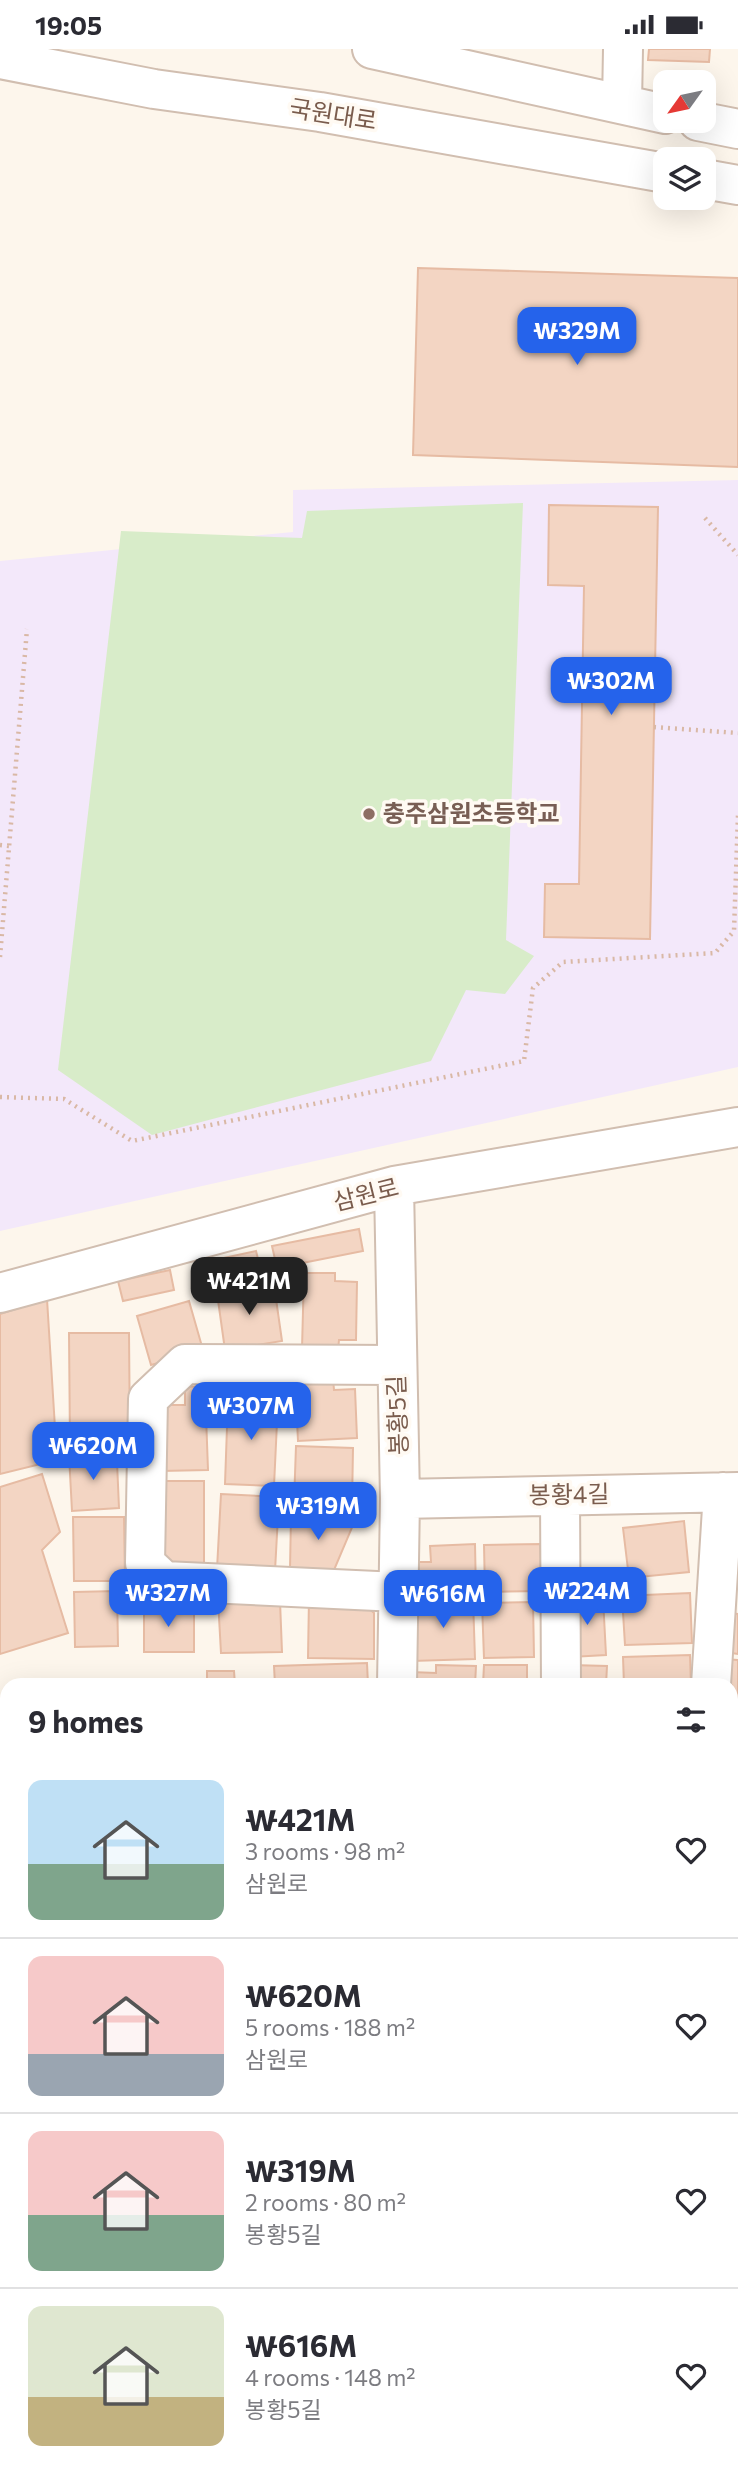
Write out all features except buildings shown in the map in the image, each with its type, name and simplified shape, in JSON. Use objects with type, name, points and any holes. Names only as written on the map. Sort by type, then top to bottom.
[{"type":"street","points":[[372,49],[653,111]]},
{"type":"street","points":[[622,104],[623,49]]},
{"type":"street","name":"국원대로","points":[[0,59],[154,89],[320,112],[653,171]]},
{"type":"street","points":[[716,125],[738,129]]},
{"type":"street","points":[[716,181],[738,185]]},
{"type":"street","name":"삼원로","points":[[0,1293],[394,1186],[738,1127]]},
{"type":"street","name":"봉황5길","points":[[394,1186],[400,1499],[397,1678]]},
{"type":"street","points":[[396,1365],[185,1364],[148,1399],[145,1563],[164,1581],[398,1592]]},
{"type":"street","points":[[712,1678],[731,1492]]},
{"type":"street","name":"봉황4길","points":[[400,1499],[731,1492]]},
{"type":"street","points":[[560,1496],[561,1678]]},
{"type":"path","points":[[705,518],[738,555]]},
{"type":"path","points":[[0,957],[27,629]]},
{"type":"path","points":[[654,727],[738,733]]},
{"type":"path","points":[[0,1097],[64,1099],[132,1141],[524,1061],[533,988],[563,962],[715,953],[734,931],[738,815]]},
{"type":"path","points":[[0,845],[9,846]]},
{"type":"shaded area","name":"충주삼원초등학교","points":[[738,480],[738,1067],[0,1231],[0,561],[293,532],[293,490]]},
{"type":"green space","points":[[523,503],[506,940],[534,956],[505,994],[466,990],[431,1061],[152,1135],[58,1070],[121,531],[302,538],[307,511]]},
{"type":"place","name":"충주삼원초등학교","points":[[369,814]]}]
